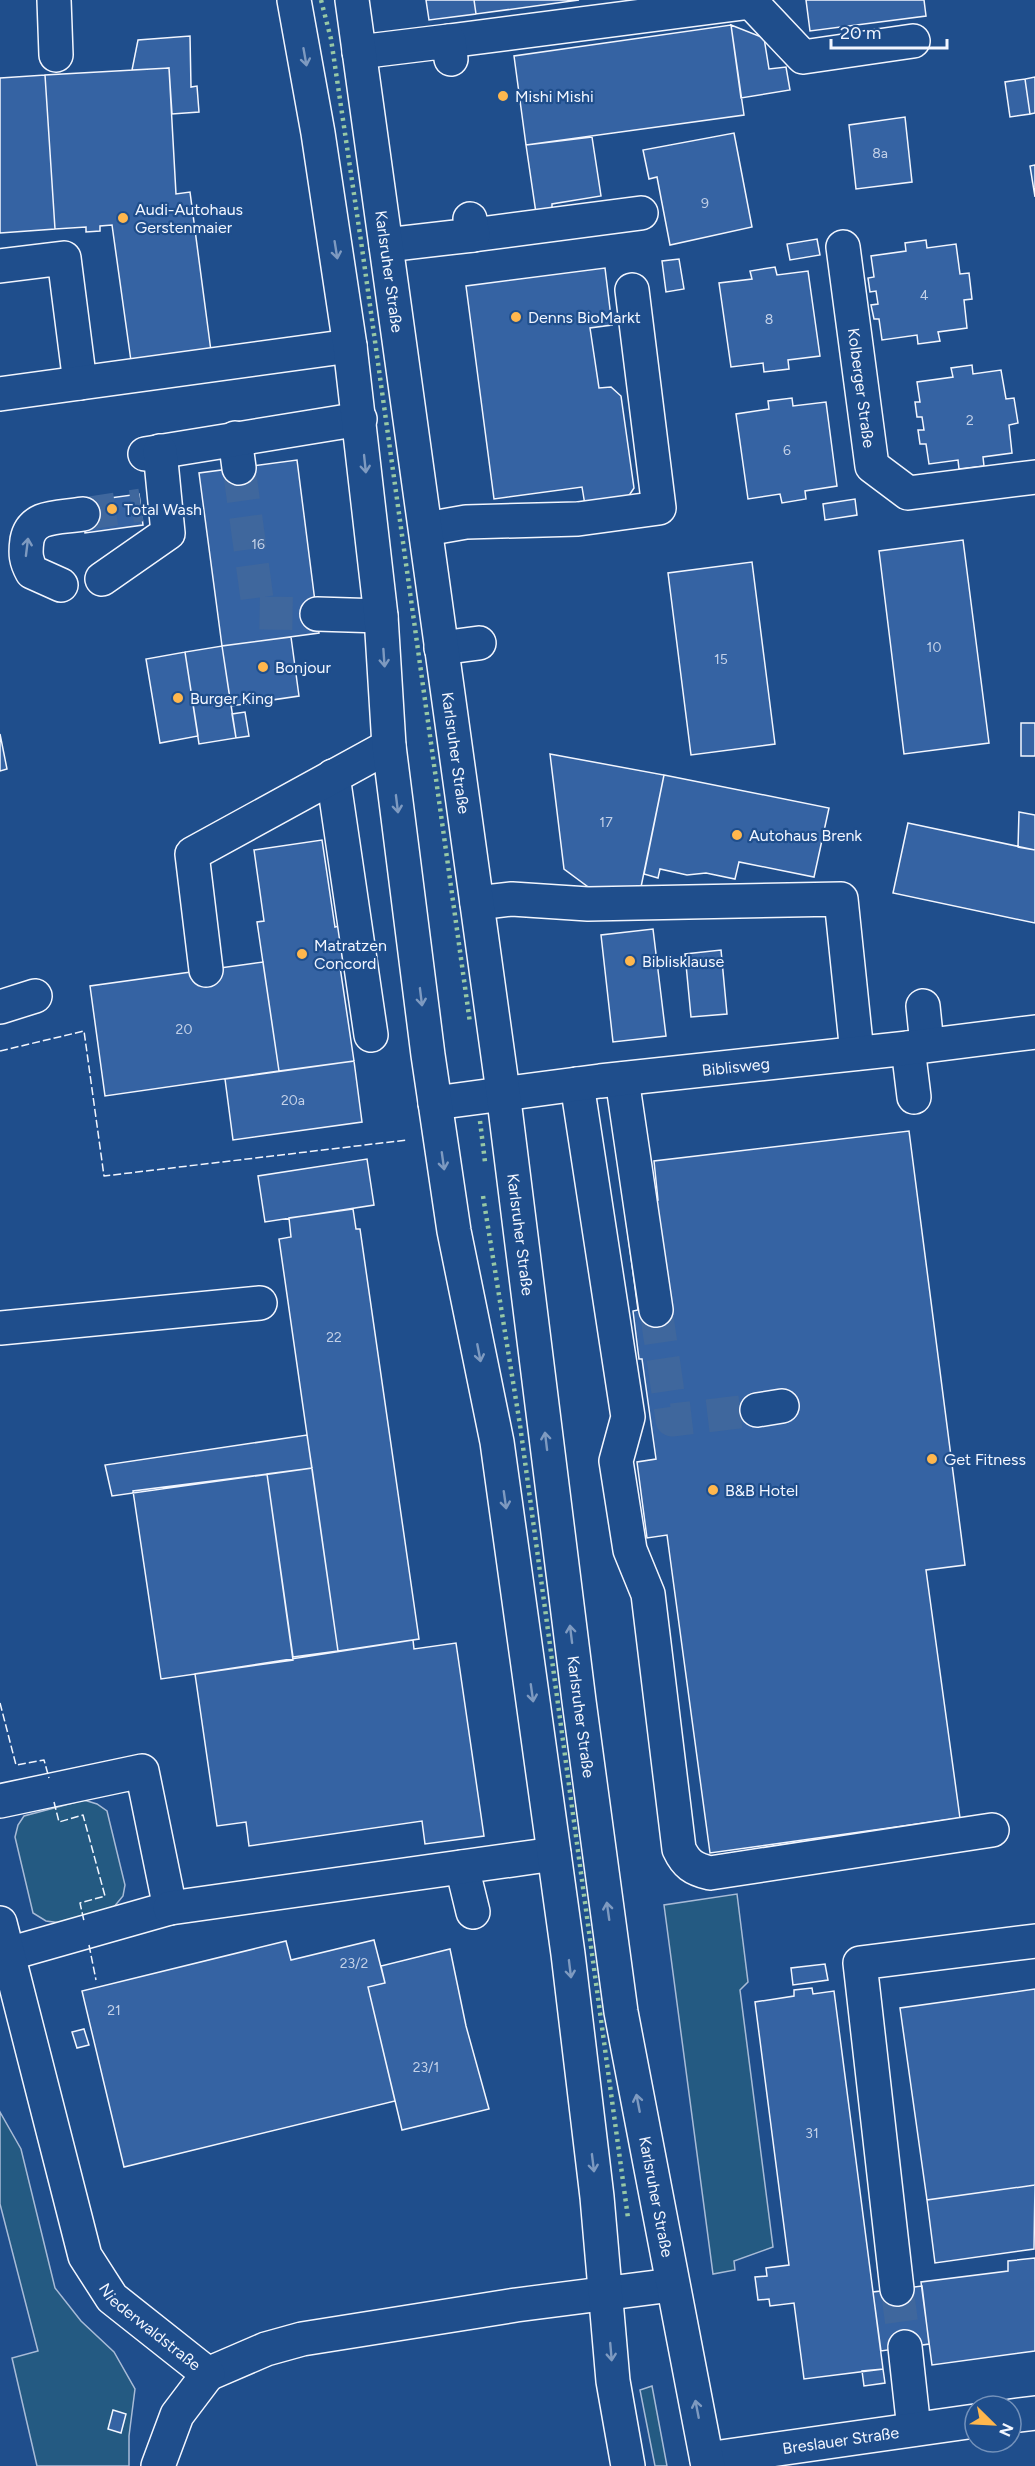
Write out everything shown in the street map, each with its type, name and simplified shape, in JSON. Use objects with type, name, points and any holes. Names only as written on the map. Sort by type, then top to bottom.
[{"type":"main road","points":[[54,0],[56,55]]},
{"type":"main road","points":[[294,0],[318,133],[360,419],[381,616],[389,746],[435,1103],[454,1231],[497,1442],[578,2035],[606,2293],[613,2381],[628,2466]]},
{"type":"main road","name":"Karlsruher Straße","points":[[352,0],[503,1092],[579,1701],[621,2012],[707,2463]]},
{"type":"main road","points":[[359,52],[450,50],[752,2],[803,57],[913,40]]},
{"type":"main road","points":[[386,245],[471,227],[641,213]]},
{"type":"main road","name":"Kolberger Straße","points":[[843,247],[872,466],[908,493],[1035,477]]},
{"type":"main road","points":[[0,266],[64,258],[80,383]]},
{"type":"main road","points":[[426,529],[466,522],[578,519],[659,508],[632,290]]},
{"type":"main road","points":[[0,394],[350,346]]},
{"type":"main road","points":[[102,579],[168,533],[153,503],[152,452],[237,453],[360,419]]},
{"type":"main road","points":[[61,585],[33,572],[28,564],[25,556],[29,531],[34,524],[41,521],[82,514]]},
{"type":"main road","points":[[317,614],[381,616]]},
{"type":"main road","points":[[441,648],[480,643]]},
{"type":"main road","points":[[206,970],[192,854],[389,746]]},
{"type":"main road","points":[[333,776],[371,1035]]},
{"type":"main road","points":[[477,903],[512,899],[588,904],[841,899],[857,1053]]},
{"type":"main road","points":[[0,1007],[35,996]]},
{"type":"main road","points":[[914,1097],[917,1047],[923,1006]]},
{"type":"main road","name":"Biblisweg","points":[[435,1103],[503,1092],[1035,1032]]},
{"type":"main road","points":[[622,1079],[656,1310]]},
{"type":"main road","points":[[577,1084],[628,1417],[616,1461],[630,1550],[648,1594],[679,1849],[685,1862],[696,1870],[710,1873],[992,1830]]},
{"type":"main road","points":[[0,1328],[260,1303]]},
{"type":"main road","points":[[0,1800],[142,1771],[170,1908]]},
{"type":"main road","points":[[8,1954],[170,1908],[554,1854]]},
{"type":"main road","points":[[462,1867],[473,1912]]},
{"type":"main road","name":"Niederwaldstraße","points":[[0,1923],[85,2256],[112,2298],[208,2374],[266,2349],[302,2339],[672,2285]]},
{"type":"main road","points":[[897,2289],[860,1963],[1035,1941]]},
{"type":"main road","points":[[905,2348],[914,2429]]},
{"type":"main road","points":[[158,2466],[177,2415],[208,2374]]},
{"type":"main road","name":"Breslauer Straße","points":[[707,2463],[963,2423]]},
{"type":"shaded area","points":[[84,1800],[97,1804],[107,1811],[125,1885],[123,1896],[113,1908],[61,1923],[46,1921],[33,1913],[15,1837],[18,1825],[24,1816]]},
{"type":"shaded area","points":[[737,1894],[748,1982],[740,1990],[773,2247],[734,2261],[735,2270],[713,2274],[664,1905]]},
{"type":"shaded area","points":[[0,2112],[21,2149],[55,2288],[81,2321],[114,2352],[135,2389],[129,2436],[129,2466],[37,2466],[12,2358],[38,2351],[0,2204]]},
{"type":"shaded area","points":[[652,2386],[667,2466],[655,2466],[640,2390]]},
{"type":"building","points":[[426,0],[474,0],[476,14],[429,20]]},
{"type":"building","points":[[474,0],[579,0],[476,14]]},
{"type":"building","points":[[806,0],[924,0],[926,16],[810,31]]},
{"type":"building","points":[[731,25],[744,115],[526,145],[514,56]]},
{"type":"building","points":[[731,25],[764,38],[769,69],[786,67],[790,90],[741,98]]},
{"type":"building","points":[[190,36],[191,87],[197,86],[199,112],[172,114],[169,68],[132,70],[138,40]]},
{"type":"building","name":"Audi-Autohaus Gerstenmaier","points":[[169,68],[176,194],[190,192],[211,351],[131,361],[112,225],[100,226],[100,231],[86,232],[86,227],[55,229],[45,75]]},
{"type":"building","points":[[45,75],[55,229],[0,233],[0,78]]},
{"type":"building","points":[[1035,77],[1035,113],[1030,114],[1025,79]]},
{"type":"building","points":[[1025,79],[1030,114],[1010,117],[1005,82]]},
{"type":"building","points":[[905,117],[912,182],[856,189],[849,125]]},
{"type":"building","points":[[734,133],[752,227],[670,245],[657,177],[649,179],[643,150]]},
{"type":"building","points":[[592,137],[601,196],[552,204],[552,210],[536,213],[526,145]]},
{"type":"building","points":[[1035,165],[1035,197],[1030,166]]},
{"type":"building","points":[[817,239],[820,255],[790,260],[787,244]]},
{"type":"building","points":[[926,240],[927,248],[956,244],[960,274],[969,273],[972,299],[964,300],[967,328],[938,332],[940,341],[918,344],[917,335],[882,340],[879,319],[874,319],[871,305],[878,304],[876,291],[870,292],[868,278],[874,277],[871,256],[906,251],[905,243]]},
{"type":"building","points":[[679,259],[684,289],[666,292],[662,261]]},
{"type":"building","points":[[775,267],[777,275],[808,271],[820,356],[788,360],[789,369],[764,372],[763,363],[731,367],[719,283],[752,279],[750,271]]},
{"type":"building","points":[[605,268],[612,325],[590,328],[599,388],[611,387],[621,396],[634,488],[626,500],[585,505],[582,487],[494,499],[466,286]]},
{"type":"building","points":[[972,365],[973,374],[1001,370],[1006,399],[1014,398],[1018,423],[1009,425],[1012,453],[983,457],[984,466],[959,469],[958,460],[929,464],[926,444],[920,444],[918,430],[924,430],[922,417],[917,417],[915,402],[920,402],[917,382],[953,377],[951,368]]},
{"type":"building","points":[[792,398],[793,406],[826,402],[837,486],[805,491],[806,499],[782,503],[780,494],[748,499],[736,414],[769,409],[768,401]]},
{"type":"building","points":[[297,460],[319,633],[222,646],[199,473]]},
{"type":"building","name":"Total Wash","points":[[139,494],[143,525],[85,533],[81,502]]},
{"type":"building","points":[[855,499],[857,515],[825,520],[823,504]]},
{"type":"building","points":[[963,540],[989,743],[904,754],[879,551]]},
{"type":"building","points":[[752,562],[775,744],[691,755],[668,573]]},
{"type":"building","points":[[291,637],[299,696],[231,706],[222,646]]},
{"type":"building","points":[[222,646],[236,738],[199,744],[185,652]]},
{"type":"building","points":[[185,652],[198,736],[160,743],[146,659]]},
{"type":"building","points":[[245,712],[249,736],[236,738],[232,714]]},
{"type":"building","points":[[1021,723],[1035,723],[1035,756],[1021,756]]},
{"type":"building","points":[[0,734],[7,769],[0,771]]},
{"type":"building","points":[[550,754],[664,775],[641,887],[595,892],[564,869]]},
{"type":"building","name":"Autohaus Brenk","points":[[664,775],[829,808],[814,877],[739,862],[735,879],[706,873],[687,875],[660,869],[658,878],[644,874]]},
{"type":"building","points":[[1019,812],[1035,815],[1035,850],[1018,847]]},
{"type":"building","points":[[908,823],[1035,850],[1035,923],[893,893]]},
{"type":"building","name":"Matratzen Concord","points":[[322,840],[335,927],[339,926],[343,960],[339,960],[354,1061],[279,1071],[257,922],[264,921],[254,850]]},
{"type":"building","name":"Biblisklause","points":[[653,929],[666,1036],[613,1042],[601,935]]},
{"type":"building","points":[[721,950],[727,1014],[691,1017],[685,954]]},
{"type":"building","points":[[263,962],[279,1071],[105,1096],[90,986]]},
{"type":"building","points":[[354,1061],[362,1122],[233,1140],[225,1079]]},
{"type":"building","points":[[909,1131],[965,1565],[926,1570],[960,1818],[710,1853],[667,1535],[647,1538],[637,1462],[656,1459],[642,1359],[639,1359],[633,1311],[638,1310],[624,1205],[658,1200],[654,1161]]},
{"type":"building","points":[[367,1159],[374,1205],[265,1222],[258,1176]]},
{"type":"building","points":[[353,1209],[356,1229],[360,1229],[419,1639],[338,1651],[279,1239],[291,1237],[289,1218]]},
{"type":"building","points":[[307,1435],[312,1468],[112,1496],[105,1465]]},
{"type":"building","points":[[312,1468],[338,1651],[293,1657],[267,1474]]},
{"type":"building","points":[[267,1474],[293,1660],[161,1679],[133,1491]]},
{"type":"building","points":[[413,1640],[414,1649],[456,1643],[484,1836],[425,1844],[422,1821],[249,1846],[246,1822],[217,1826],[195,1674]]},
{"type":"building","points":[[374,1940],[385,1983],[368,1987],[395,2101],[124,2167],[82,1991],[286,1941],[291,1960]]},
{"type":"building","points":[[450,1949],[466,2026],[489,2109],[402,2130],[368,1987],[385,1983],[381,1966]]},
{"type":"building","points":[[825,1964],[828,1980],[793,1985],[791,1968]]},
{"type":"building","points":[[812,1988],[813,1994],[834,1991],[883,2369],[804,2379],[794,2303],[770,2306],[769,2299],[758,2300],[755,2277],[767,2276],[766,2268],[789,2265],[755,2002],[794,1996],[794,1990]]},
{"type":"building","points":[[1035,1989],[1035,2185],[927,2200],[900,2008]]},
{"type":"building","points":[[84,2029],[89,2045],[77,2048],[72,2032]]},
{"type":"building","points":[[1035,2185],[1034,2249],[935,2263],[927,2200]]},
{"type":"building","points":[[1035,2258],[1035,2351],[932,2365],[921,2282],[1008,2271],[1008,2261]]},
{"type":"building","points":[[922,2286],[929,2344],[881,2351],[873,2292]]},
{"type":"building","points":[[883,2369],[885,2383],[864,2386],[862,2371]]},
{"type":"building","points":[[113,2410],[126,2414],[121,2433],[108,2429]]},
{"type":"tunnel","points":[[239,468],[259,613],[317,614]]},
{"type":"tunnel","points":[[83,514],[141,505]]},
{"type":"tunnel","points":[[656,1310],[672,1420],[757,1410]]},
{"type":"tunnel","points":[[897,2289],[905,2347]]},
{"type":"hedge","points":[[321,0],[331,39],[362,248],[470,1023]]},
{"type":"hedge","points":[[480,1121],[485,1162]]},
{"type":"hedge","points":[[483,1196],[520,1425],[628,2218]]},
{"type":"fence","points":[[0,1051],[84,1031],[104,1176],[407,1140]]},
{"type":"fence","points":[[0,1703],[16,1765],[44,1760],[49,1778]]},
{"type":"fence","points":[[54,1802],[59,1822],[83,1815],[105,1896],[80,1903],[84,1921]]},
{"type":"fence","points":[[89,1945],[96,1980]]},
{"type":"place","name":"Mishi Mishi","points":[[503,96]]},
{"type":"place","name":"Audi-Autohaus Gerstenmaier","points":[[123,218]]},
{"type":"place","name":"Denns BioMarkt","points":[[516,317]]},
{"type":"place","name":"Total Wash","points":[[112,509]]},
{"type":"place","name":"Bonjour","points":[[263,667]]},
{"type":"place","name":"Burger King","points":[[178,698]]},
{"type":"place","name":"Autohaus Brenk","points":[[737,835]]},
{"type":"place","name":"Matratzen Concord","points":[[302,954]]},
{"type":"place","name":"Biblisklause","points":[[630,961]]},
{"type":"place","name":"Get Fitness","points":[[932,1459]]},
{"type":"place","name":"B&B Hotel","points":[[713,1490]]}]
